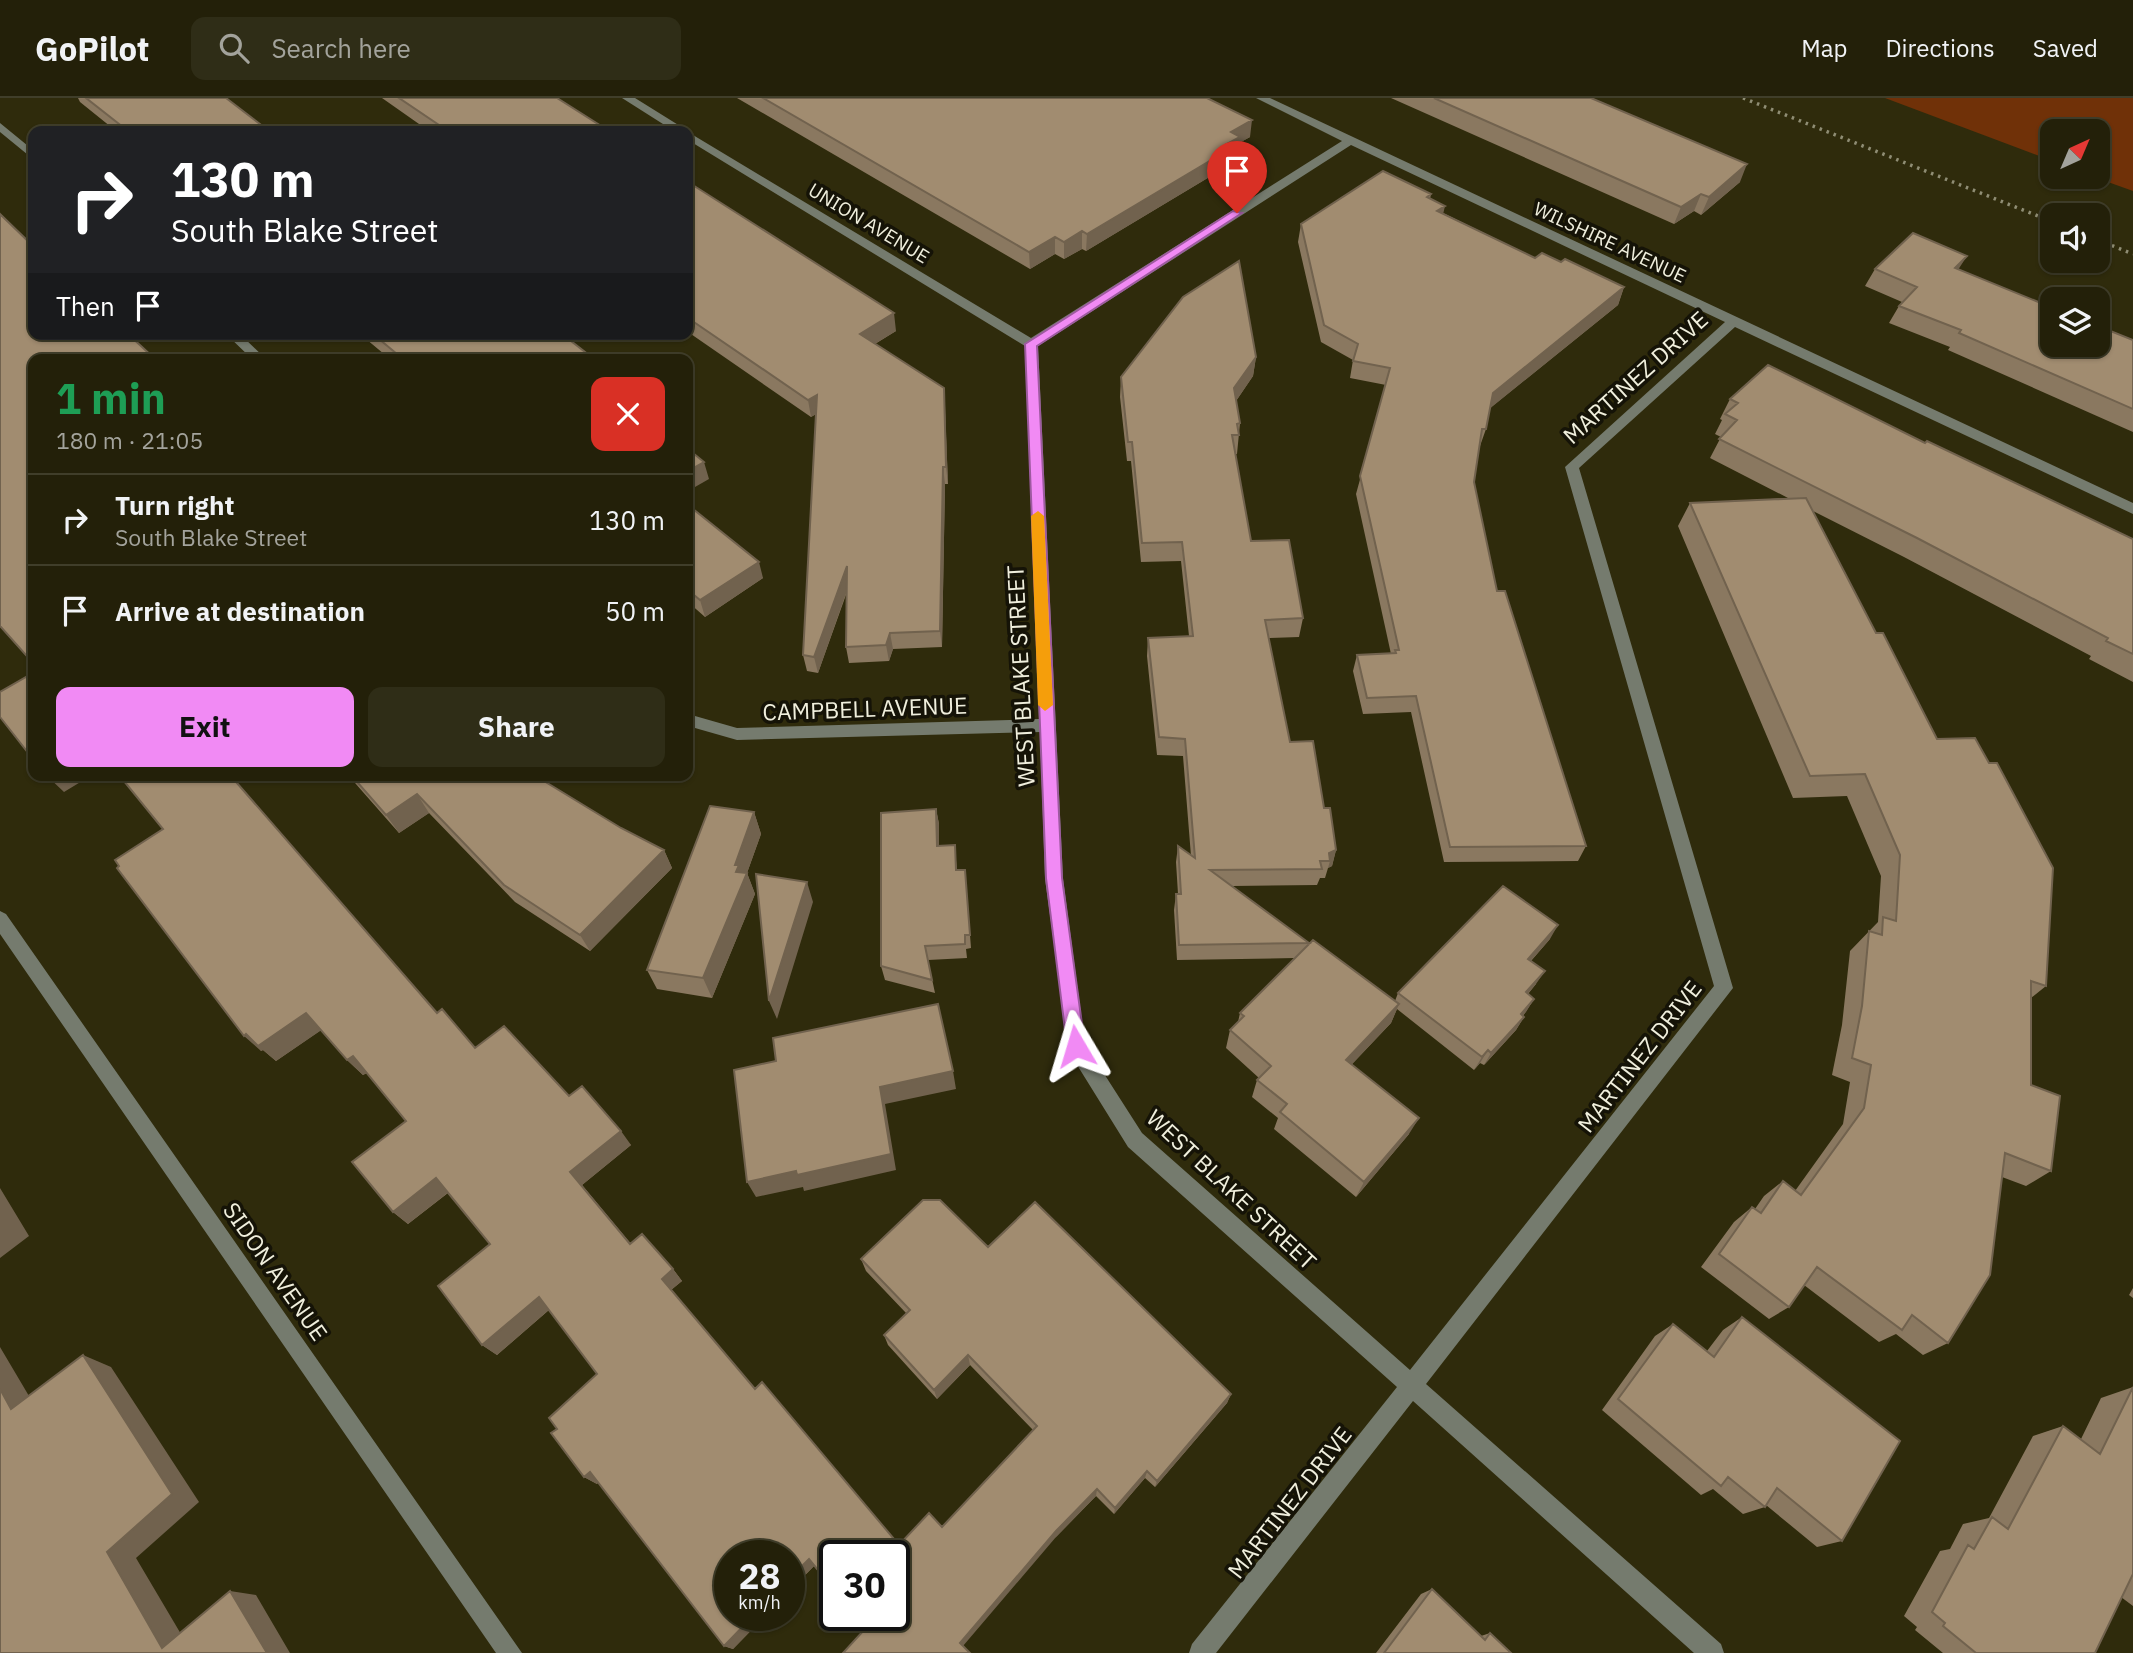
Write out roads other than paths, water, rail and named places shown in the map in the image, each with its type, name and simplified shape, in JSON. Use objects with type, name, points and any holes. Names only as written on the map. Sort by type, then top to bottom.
[{"type":"street","points":[[627,98],[674,126]]},
{"type":"street","name":"WILSHIRE AVENUE","points":[[1262,98],[2133,509]]},
{"type":"street","points":[[0,126],[28,151]]},
{"type":"street","name":"UNION AVENUE","points":[[693,138],[1031,344]]},
{"type":"street","points":[[1031,344],[1351,140]]},
{"type":"street","name":"MARTINEZ DRIVE","points":[[1201,1653],[1724,988],[1572,467],[1733,322]]},
{"type":"street","points":[[239,340],[254,354]]},
{"type":"street","name":"WEST BLAKE STREET","points":[[1031,344],[1054,878],[1076,1046],[1135,1140],[1414,1385],[1712,1653]]},
{"type":"street","name":"CAMPBELL AVENUE","points":[[693,721],[737,734],[1046,725]]},
{"type":"street","name":"SIDON AVENUE","points":[[0,919],[510,1653]]},
{"type":"railway","points":[[1743,98],[2040,217]]},
{"type":"railway","points":[[2110,245],[2133,254]]}]
